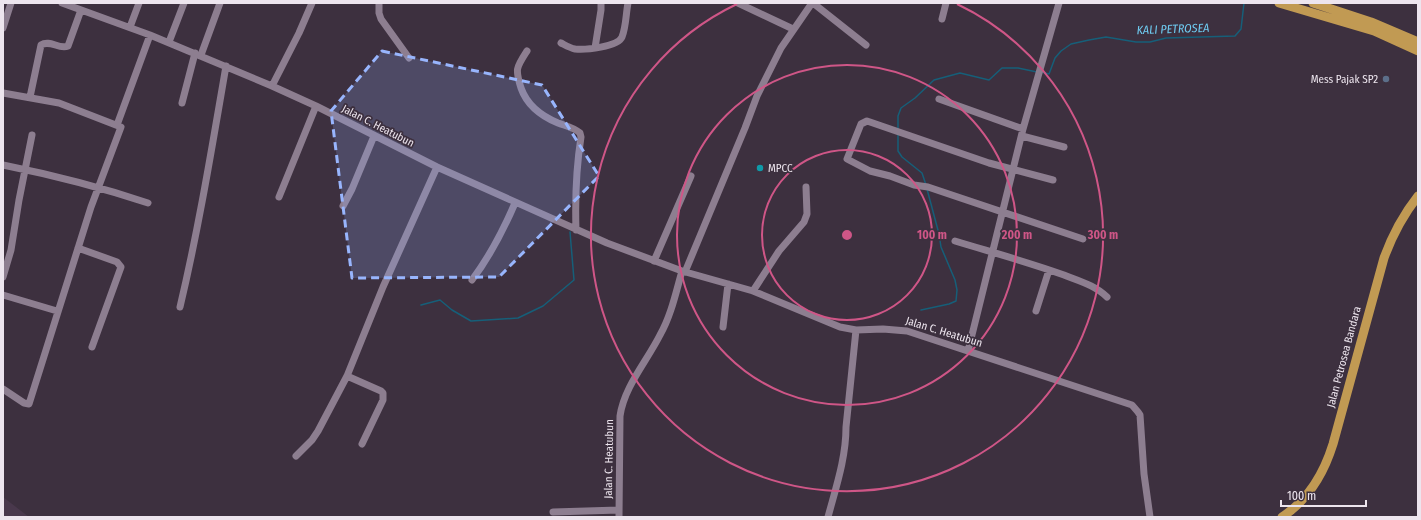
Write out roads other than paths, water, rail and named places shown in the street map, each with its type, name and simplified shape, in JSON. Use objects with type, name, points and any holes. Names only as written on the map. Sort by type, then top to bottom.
[{"type":"main road","points":[[1278,3],[1374,31],[1418,51]]},
{"type":"main road","points":[[1313,3],[1371,22],[1418,42]]},
{"type":"main road","name":"Jalan Petrosea Bandara","points":[[1282,517],[1305,497],[1320,477],[1326,465],[1384,258],[1396,231],[1410,206],[1418,196]]},
{"type":"street","points":[[3,28],[11,3]]},
{"type":"street","name":"Jalan C. Heatubun","points":[[64,3],[169,42],[272,86],[316,106],[437,168],[576,230],[654,261],[753,291],[822,321],[840,327],[856,330],[883,329],[907,331],[1132,405],[1140,415],[1144,474],[1150,517]]},
{"type":"street","points":[[130,27],[139,3]]},
{"type":"street","points":[[169,42],[184,3]]},
{"type":"street","points":[[182,102],[198,54],[220,3]]},
{"type":"street","points":[[272,86],[299,33],[312,3]]},
{"type":"street","points":[[379,3],[379,13],[381,19],[409,58]]},
{"type":"street","points":[[595,48],[602,10],[601,3]]},
{"type":"street","points":[[561,43],[576,49],[595,48],[618,42],[622,38],[628,3]]},
{"type":"street","points":[[738,3],[793,29]]},
{"type":"street","points":[[684,271],[745,128],[757,96],[781,48],[793,29],[813,3],[866,44]]},
{"type":"street","points":[[942,19],[946,3]]},
{"type":"street","points":[[968,351],[1013,170],[1059,3]]},
{"type":"street","points":[[30,97],[41,45],[48,42],[62,47],[68,46],[81,10]]},
{"type":"street","points":[[117,126],[150,35]]},
{"type":"street","points":[[527,51],[519,63],[516,74],[523,94],[528,102],[534,109],[556,122],[573,128],[580,133],[581,137],[577,165],[575,200],[576,230]]},
{"type":"street","points":[[180,307],[194,247],[226,66]]},
{"type":"street","points":[[3,93],[59,103],[121,127],[98,187],[57,311],[29,404],[24,403],[3,388]]},
{"type":"street","points":[[939,99],[1064,147]]},
{"type":"street","points":[[279,197],[316,106]]},
{"type":"street","points":[[1053,180],[1013,170],[867,121],[860,124],[847,159],[866,170],[888,175],[914,185],[928,187],[1083,238]]},
{"type":"street","points":[[3,277],[11,250],[24,170],[32,135]]},
{"type":"street","points":[[343,206],[350,194],[374,136]]},
{"type":"street","points":[[3,165],[98,187],[148,203]]},
{"type":"street","points":[[296,456],[312,440],[318,431],[346,376],[380,294],[437,168]]},
{"type":"street","points":[[654,261],[691,176]]},
{"type":"street","points":[[753,291],[779,251],[804,222],[807,214],[806,187]]},
{"type":"street","points":[[472,280],[490,255],[506,225],[515,203]]},
{"type":"street","points":[[955,241],[1049,270],[1095,287],[1107,296]]},
{"type":"street","points":[[78,248],[117,262],[121,267],[92,347]]},
{"type":"street","points":[[1036,311],[1049,270]]},
{"type":"street","name":"Jalan C. Heatubun","points":[[619,513],[620,416],[622,406],[633,382],[661,334],[684,271]]},
{"type":"street","points":[[723,327],[728,284]]},
{"type":"street","points":[[3,295],[57,311]]},
{"type":"street","points":[[828,517],[843,460],[856,330]]},
{"type":"street","points":[[346,376],[381,391],[384,396],[384,400],[362,444]]},
{"type":"street","points":[[554,512],[619,513]]},
{"type":"waterway","name":"KALI PETROSEA","points":[[1041,72],[1049,74],[1055,58],[1061,51],[1071,44],[1089,40],[1106,37],[1136,42],[1150,42],[1166,38],[1235,36],[1241,29],[1244,3]]},
{"type":"waterway","name":"KALI PETROSEA","points":[[898,128],[898,116],[901,108],[915,98],[934,80],[960,73],[989,80],[1002,68],[1018,68],[1037,72]]},
{"type":"waterway","name":"KALI PETROSEA","points":[[898,134],[898,151],[902,157],[922,173],[926,185]]},
{"type":"waterway","name":"KALI PETROSEA","points":[[921,310],[956,301],[957,290],[955,280],[941,247],[927,189]]},
{"type":"waterway","points":[[421,305],[440,300],[452,310],[471,321],[518,318],[543,306],[574,280],[570,232]]},
{"type":"place","name":"Mess Pajak SP2","points":[[1386,79]]},
{"type":"place","name":"MPCC","points":[[760,168]]}]
